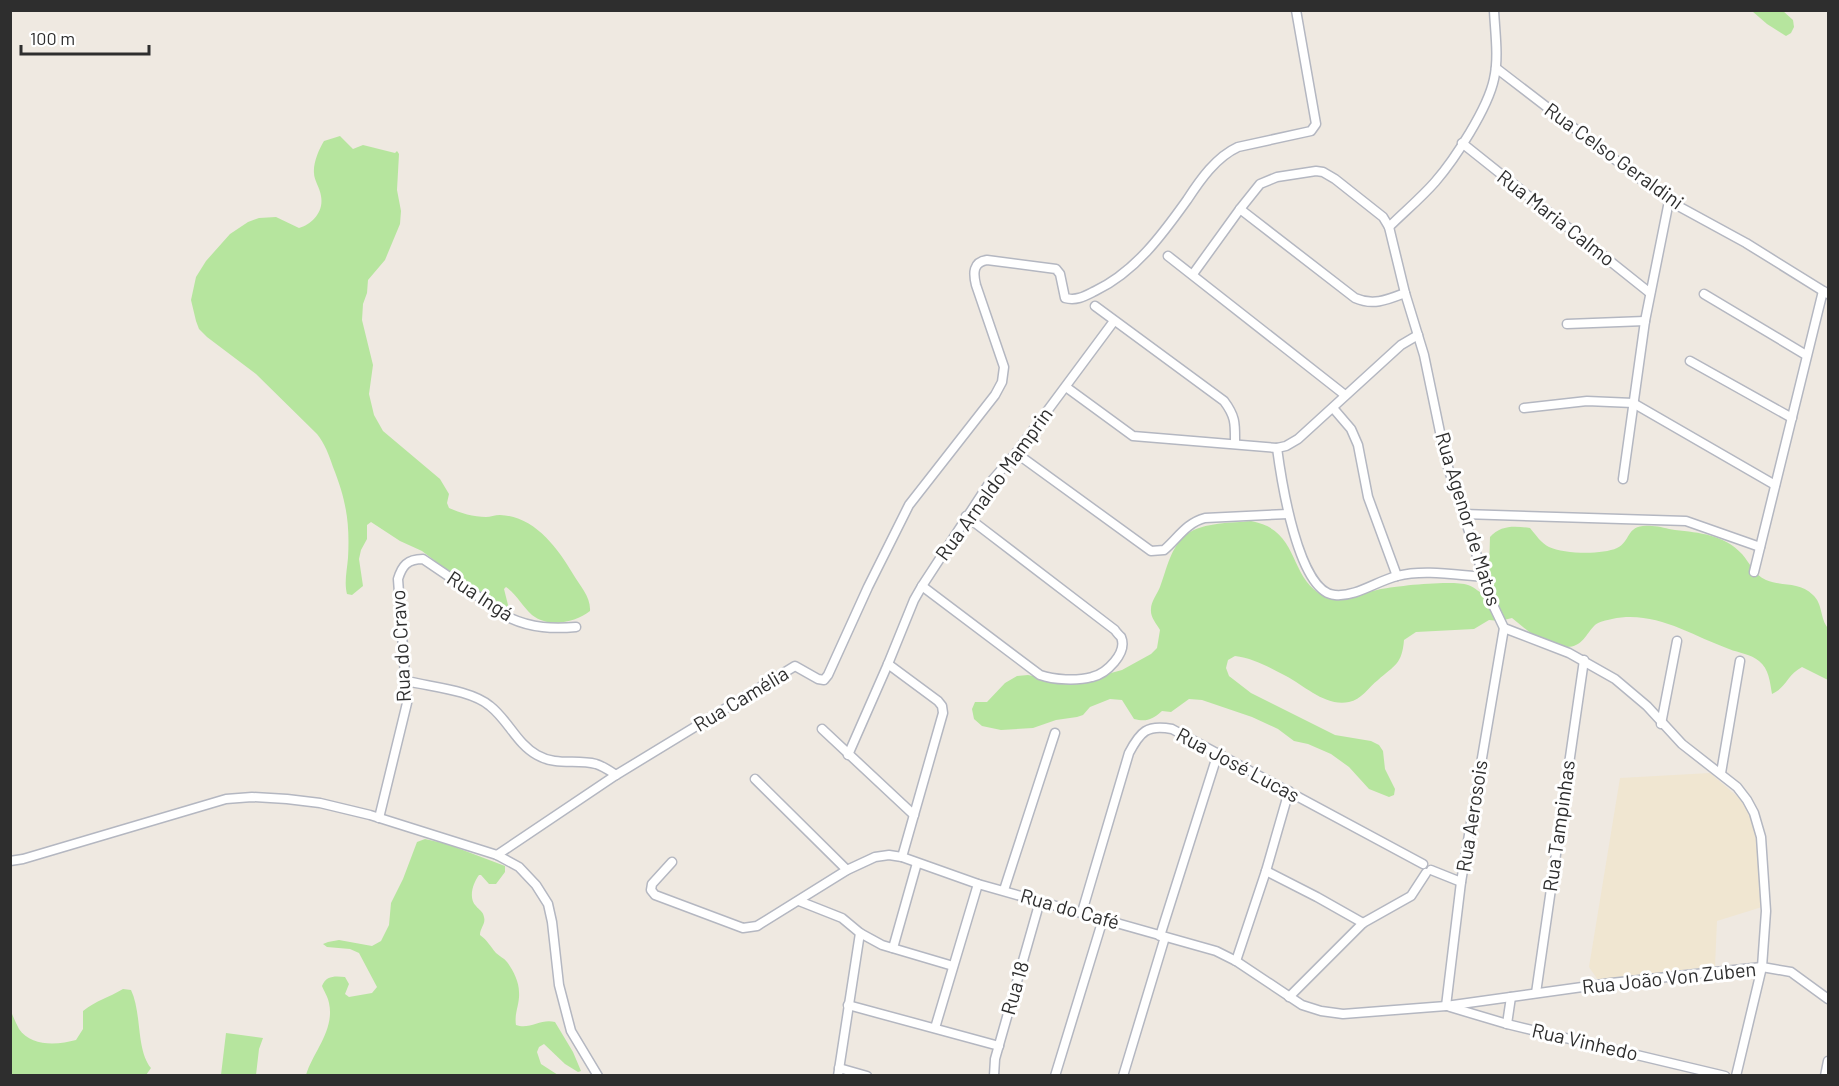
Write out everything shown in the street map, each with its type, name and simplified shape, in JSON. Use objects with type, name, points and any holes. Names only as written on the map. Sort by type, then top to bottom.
[{"type":"street","name":"Rua Camélia","points":[[497,855],[616,775],[795,666],[818,680],[824,680],[831,671],[868,587],[909,505],[994,396],[1002,382],[1004,367],[976,285],[974,273],[976,265],[987,260],[1052,267],[1060,274],[1065,298],[1077,300],[1099,290],[1124,273],[1147,252],[1202,178],[1230,151],[1238,147],[1311,131],[1316,124],[1296,10]]},
{"type":"street","points":[[1389,227],[1435,181],[1462,143],[1486,103],[1496,68],[1494,10]]},
{"type":"street","name":"Rua Celso Geraldini","points":[[1496,68],[1669,201],[1708,221],[1826,292]]},
{"type":"street","name":"Rua Maria Calmo","points":[[1462,143],[1650,292]]},
{"type":"street","name":"Rua Agenor de Matos","points":[[1192,274],[1239,209],[1260,184],[1268,180],[1316,171],[1330,175],[1383,217],[1389,227],[1418,335],[1446,461],[1493,605],[1504,628],[1584,660],[1615,680],[1647,706],[1661,724],[1700,760],[1721,773],[1737,787],[1747,800],[1761,837],[1766,911],[1762,967],[1736,1076]]},
{"type":"street","points":[[1623,479],[1645,321],[1669,201]]},
{"type":"street","points":[[1239,209],[1355,298],[1367,303],[1405,293]]},
{"type":"street","points":[[1168,256],[1345,395]]},
{"type":"street","points":[[1754,572],[1806,355],[1826,292]]},
{"type":"street","points":[[1704,294],[1806,355]]},
{"type":"street","points":[[1095,306],[1224,401],[1233,412],[1235,443]]},
{"type":"street","name":"Rua Arnaldo Mamprin","points":[[848,755],[922,586],[988,485],[1016,453],[1114,321]]},
{"type":"street","points":[[1567,324],[1645,321]]},
{"type":"street","points":[[1066,387],[1133,436],[1286,446],[1298,439],[1401,345],[1418,335]]},
{"type":"street","points":[[1689,361],[1792,418]]},
{"type":"street","points":[[1524,408],[1587,401],[1633,403],[1775,485]]},
{"type":"street","points":[[1333,408],[1351,429],[1358,444],[1368,497],[1397,576]]},
{"type":"street","points":[[1277,447],[1287,514],[1311,577],[1319,588],[1330,594],[1346,594],[1397,576],[1415,573],[1484,577]]},
{"type":"street","points":[[1016,453],[1151,551],[1164,550],[1194,520],[1287,514]]},
{"type":"street","points":[[1463,514],[1672,520],[1699,525],[1760,547]]},
{"type":"street","points":[[922,586],[1040,675],[1061,678],[1092,677],[1106,669],[1118,658],[1122,647],[1121,637],[1115,630],[966,516]]},
{"type":"street","name":"Rua Ingá","points":[[423,559],[510,618],[523,624],[555,628],[576,627]]},
{"type":"street","name":"Rua do Cravo","points":[[379,818],[407,703],[398,579],[401,568],[408,561],[423,559]]},
{"type":"street","name":"Rua Aerosois","points":[[1446,1006],[1461,882],[1504,628]]},
{"type":"street","points":[[1661,724],[1677,641]]},
{"type":"street","name":"Rua Tampinhas","points":[[1536,993],[1584,660]]},
{"type":"street","points":[[1721,773],[1740,661]]},
{"type":"street","points":[[888,664],[942,706],[942,719],[902,857]]},
{"type":"street","points":[[406,681],[474,696],[489,705],[524,746],[536,755],[550,761],[596,764],[616,775]]},
{"type":"street","name":"Rua José Lucas","points":[[1082,912],[1129,753],[1137,738],[1148,729],[1160,727],[1172,729],[1218,753],[1405,854],[1426,869],[1461,882]]},
{"type":"street","points":[[822,729],[914,815]]},
{"type":"street","points":[[1004,890],[1055,733]]},
{"type":"street","points":[[1123,1076],[1162,936],[1218,753]]},
{"type":"street","points":[[754,779],[847,870]]},
{"type":"street","points":[[1236,961],[1266,871],[1289,791]]},
{"type":"street","points":[[10,861],[239,797],[320,803],[379,818],[497,855],[519,867],[536,885],[548,904],[563,1006],[571,1031],[598,1076]]},
{"type":"street","name":"Rua do Café","points":[[672,862],[652,884],[651,890],[655,895],[743,928],[757,926],[847,870],[874,857],[889,855],[902,857],[978,884],[1216,951],[1236,961],[1302,1005],[1321,1011],[1343,1014],[1446,1006],[1536,993]]},
{"type":"street","points":[[893,948],[917,863]]},
{"type":"street","points":[[1289,997],[1364,923],[1411,896],[1426,869]]},
{"type":"street","points":[[1266,871],[1364,923]]},
{"type":"street","points":[[935,1028],[978,884]]},
{"type":"street","points":[[799,901],[842,918],[860,933],[882,945],[953,966]]},
{"type":"street","name":"Rua 18","points":[[994,1076],[994,1065],[1040,901]]},
{"type":"street","points":[[1055,1076],[1103,919]]},
{"type":"street","points":[[860,933],[838,1072],[867,1076]]},
{"type":"street","name":"Rua João Von Zuben","points":[[1536,993],[1762,967],[1791,972],[1828,999]]},
{"type":"street","points":[[1507,1024],[1511,997]]},
{"type":"street","points":[[848,1005],[999,1046]]},
{"type":"street","name":"Rua Vinhedo","points":[[1446,1006],[1507,1024],[1725,1076]]},
{"type":"street","points":[[1825,1076],[1828,1061]]},
{"type":"shaded area","points":[[1710,773],[1746,804],[1754,828],[1759,858],[1762,907],[1717,921],[1715,966],[1598,980],[1589,967],[1620,778]]},
{"type":"green space","points":[[1752,11],[1783,11],[1793,20],[1794,27],[1786,36]]},
{"type":"green space","points":[[340,136],[353,149],[363,145],[395,153],[397,151],[399,154],[397,190],[401,211],[400,224],[385,260],[368,280],[363,304],[362,320],[373,365],[369,394],[374,415],[383,431],[440,479],[449,494],[447,503],[449,508],[477,516],[500,515],[524,521],[552,544],[587,596],[590,611],[577,619],[553,623],[538,619],[528,612],[506,587],[504,589],[508,605],[506,608],[500,607],[474,591],[422,551],[400,541],[371,522],[367,525],[367,539],[359,559],[363,586],[352,595],[347,594],[348,522],[337,479],[322,442],[317,434],[256,374],[199,329],[191,300],[196,277],[206,261],[230,234],[248,222],[259,218],[276,217],[299,228],[308,224],[321,207],[320,193],[314,176],[317,156],[324,141]]},
{"type":"green space","points":[[1251,521],[1267,526],[1278,534],[1312,588],[1324,596],[1337,599],[1350,598],[1385,588],[1437,583],[1468,585],[1488,595],[1493,587],[1489,569],[1490,537],[1508,527],[1530,528],[1549,547],[1583,553],[1617,548],[1633,530],[1643,526],[1658,526],[1719,538],[1735,547],[1762,578],[1802,588],[1813,595],[1828,628],[1828,680],[1802,667],[1772,694],[1765,668],[1752,657],[1672,625],[1628,617],[1598,623],[1580,642],[1567,647],[1544,641],[1512,618],[1500,621],[1489,620],[1474,629],[1416,632],[1404,640],[1399,659],[1393,667],[1361,696],[1353,701],[1340,703],[1324,699],[1286,676],[1255,661],[1235,656],[1228,660],[1226,668],[1229,676],[1251,693],[1335,735],[1371,741],[1379,745],[1383,751],[1385,769],[1395,789],[1394,795],[1389,797],[1369,789],[1349,767],[1331,754],[1308,744],[1294,741],[1278,729],[1252,717],[1202,700],[1189,699],[1171,712],[1162,711],[1145,720],[1134,719],[1122,700],[1110,699],[1090,707],[1083,715],[1056,720],[1033,728],[1001,730],[982,726],[974,719],[972,709],[975,702],[987,702],[1005,683],[1017,676],[1028,675],[1058,681],[1089,679],[1122,670],[1151,654],[1157,648],[1160,630],[1152,617],[1151,606],[1170,559],[1181,539],[1202,527]]},
{"type":"green space","points":[[425,839],[447,844],[505,866],[505,872],[496,884],[489,884],[479,875],[473,886],[472,899],[483,913],[484,919],[480,935],[507,962],[515,976],[519,988],[516,1025],[555,1022],[573,1052],[581,1071],[578,1072],[565,1064],[544,1044],[537,1052],[541,1064],[558,1075],[306,1075],[329,1022],[329,1003],[322,986],[324,982],[332,977],[345,977],[349,984],[345,994],[349,997],[372,993],[377,987],[359,953],[350,949],[327,947],[323,944],[339,940],[372,946],[381,941],[389,925],[391,903],[417,842]]},
{"type":"green space","points":[[123,989],[131,990],[137,1009],[143,1051],[151,1068],[146,1075],[11,1075],[11,1011],[19,1029],[30,1039],[45,1043],[69,1042],[76,1040],[83,1029],[83,1011]]},
{"type":"green space","points":[[226,1033],[263,1038],[259,1049],[256,1075],[221,1075]]}]
